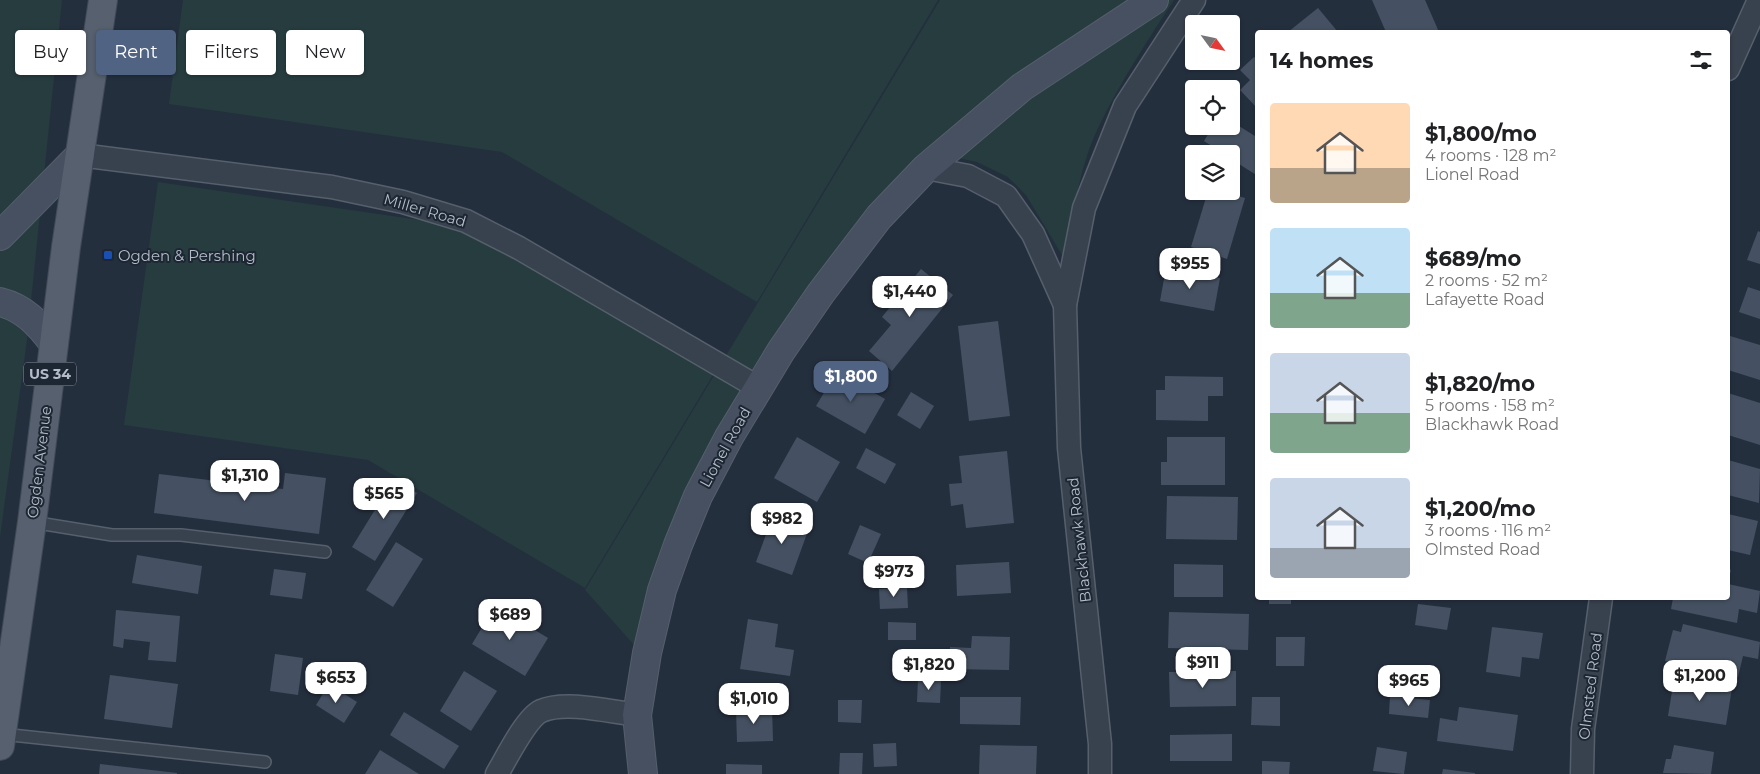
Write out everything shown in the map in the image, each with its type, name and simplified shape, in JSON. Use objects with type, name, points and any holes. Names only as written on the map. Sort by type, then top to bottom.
[{"type":"main road","name":"Ogden Avenue","points":[[1,740],[32,522],[54,343],[103,1]]},
{"type":"street","name":"Lionel Road","points":[[643,774],[637,716],[647,653],[662,590],[698,496],[729,436],[781,351],[821,293],[879,217],[926,168],[1022,87],[1154,0]]},
{"type":"street","name":"Blackhawk Road","points":[[1100,774],[1100,744],[1070,448],[1065,305],[1084,208],[1125,106],[1194,0]]},
{"type":"street","points":[[1730,65],[1759,0]]},
{"type":"street","points":[[0,236],[80,156]]},
{"type":"street","name":"Miller Road","points":[[80,156],[332,187],[403,202],[466,221],[527,253],[759,388]]},
{"type":"street","name":"Blackhawk Road","points":[[926,168],[968,176],[1006,196],[1033,234],[1065,305]]},
{"type":"street","points":[[0,302],[12,305],[27,314],[41,326],[54,343]]},
{"type":"street","name":"Olmsted Road","points":[[1582,774],[1583,729],[1602,600]]},
{"type":"street","points":[[497,774],[528,723],[540,711],[559,707],[576,707],[637,716]]},
{"type":"lane","points":[[32,522],[112,535],[181,535],[325,552]]},
{"type":"lane","points":[[1,740],[265,762]]},
{"type":"green space","points":[[0,0],[62,0],[59,30],[15,30],[15,75],[54,75],[27,340],[0,537]]},
{"type":"green space","points":[[183,0],[938,0],[757,302],[502,152],[169,104],[173,75],[176,75],[176,52]]},
{"type":"green space","points":[[940,0],[1174,0],[1124,79],[1098,128],[1082,172],[1067,250],[1062,255],[1026,195],[1008,177],[977,162],[924,151],[905,169],[832,254],[764,352],[708,448],[677,509],[648,589],[635,646],[585,590]]},
{"type":"green space","points":[[158,182],[475,228],[716,370],[585,588],[368,460],[124,425]]},
{"type":"building","points":[[1372,0],[1425,0],[1438,30],[1385,30]]},
{"type":"building","points":[[1318,8],[1336,30],[1290,30]]},
{"type":"building","points":[[1254,57],[1255,106],[1240,90],[1250,80],[1240,70]]},
{"type":"building","points":[[1240,127],[1255,136],[1255,174],[1240,165],[1240,145],[1210,145],[1204,141],[1208,135],[1240,135]]},
{"type":"building","points":[[1240,196],[1245,198],[1227,259],[1191,247],[1205,200],[1240,200]]},
{"type":"building","points":[[1758,231],[1760,232],[1760,264],[1747,260]]},
{"type":"building","points":[[1166,268],[1220,278],[1214,311],[1160,301]]},
{"type":"building","points":[[921,269],[953,295],[892,371],[869,351],[891,325],[882,317]]},
{"type":"building","points":[[1748,287],[1760,291],[1760,319],[1739,312]]},
{"type":"building","points":[[998,321],[1010,416],[969,421],[958,326]]},
{"type":"building","points":[[1730,336],[1760,345],[1760,380],[1730,371]]},
{"type":"building","points":[[837,371],[885,399],[865,434],[816,406]]},
{"type":"building","points":[[1165,376],[1223,377],[1223,396],[1208,396],[1208,421],[1156,420],[1156,390],[1165,390]]},
{"type":"building","points":[[911,392],[934,406],[920,429],[897,415]]},
{"type":"building","points":[[1730,394],[1760,403],[1760,445],[1730,436]]},
{"type":"building","points":[[797,437],[840,462],[817,502],[774,478]]},
{"type":"building","points":[[1167,437],[1225,437],[1225,485],[1161,485],[1161,462],[1167,462]]},
{"type":"building","points":[[866,448],[896,464],[885,484],[856,468]]},
{"type":"building","points":[[1007,451],[1014,523],[966,528],[963,504],[951,506],[949,484],[962,483],[959,456]]},
{"type":"building","points":[[1730,461],[1760,469],[1759,503],[1730,496]]},
{"type":"building","points":[[285,473],[326,478],[319,534],[154,513],[159,474],[283,489]]},
{"type":"building","points":[[394,479],[417,493],[375,561],[352,547]]},
{"type":"building","points":[[1167,496],[1238,497],[1237,540],[1166,539]]},
{"type":"building","points":[[1730,514],[1758,521],[1750,555],[1730,550]]},
{"type":"building","points":[[773,515],[809,528],[792,575],[756,562]]},
{"type":"building","points":[[860,525],[881,534],[868,563],[848,554]]},
{"type":"building","points":[[396,542],[423,559],[393,607],[366,590]]},
{"type":"building","points":[[137,555],[202,566],[198,594],[132,583]]},
{"type":"building","points":[[1009,562],[1011,593],[957,596],[956,565]]},
{"type":"building","points":[[1174,564],[1223,565],[1223,597],[1174,597]]},
{"type":"building","points":[[274,569],[306,573],[302,599],[270,595]]},
{"type":"building","points":[[1730,584],[1760,591],[1757,613],[1739,609],[1737,623],[1671,609],[1673,600],[1730,600]]},
{"type":"building","points":[[907,588],[908,608],[880,609],[879,589]]},
{"type":"building","points":[[1269,600],[1291,600],[1291,604],[1269,604]]},
{"type":"building","points":[[1418,604],[1451,608],[1447,630],[1415,625]]},
{"type":"building","points":[[495,606],[548,638],[525,676],[472,644]]},
{"type":"building","points":[[116,610],[180,616],[176,662],[148,660],[150,642],[124,639],[123,648],[113,646]]},
{"type":"building","points":[[1169,612],[1249,614],[1248,650],[1168,648]]},
{"type":"building","points":[[748,619],[778,624],[775,647],[794,650],[790,676],[740,669]]},
{"type":"building","points":[[888,622],[916,623],[916,640],[888,640]]},
{"type":"building","points":[[1683,624],[1760,642],[1758,659],[1743,656],[1738,677],[1665,661],[1673,630],[1681,632]]},
{"type":"building","points":[[1492,627],[1543,633],[1539,659],[1522,657],[1520,677],[1486,672]]},
{"type":"building","points":[[972,636],[1010,637],[1009,670],[950,669],[950,647],[971,648]]},
{"type":"building","points":[[1276,637],[1305,637],[1304,666],[1276,666]]},
{"type":"building","points":[[275,654],[303,658],[298,695],[270,691]]},
{"type":"building","points":[[464,671],[497,691],[471,731],[440,711]]},
{"type":"building","points":[[1236,671],[1236,706],[1170,707],[1169,672]]},
{"type":"building","points":[[110,675],[178,684],[172,728],[104,719]]},
{"type":"building","points":[[918,679],[941,680],[940,703],[917,702]]},
{"type":"building","points":[[1674,679],[1732,688],[1726,725],[1668,716]]},
{"type":"building","points":[[329,684],[357,702],[344,723],[316,705]]},
{"type":"building","points":[[1390,696],[1430,700],[1428,718],[1389,714]]},
{"type":"building","points":[[960,697],[1021,697],[1020,725],[960,724]]},
{"type":"building","points":[[1252,697],[1280,697],[1280,726],[1251,725]]},
{"type":"building","points":[[838,700],[862,700],[861,723],[838,722]]},
{"type":"building","points":[[1459,707],[1518,715],[1513,751],[1437,741],[1440,718],[1457,721]]},
{"type":"building","points":[[772,708],[773,741],[737,742],[736,709]]},
{"type":"building","points":[[404,712],[459,746],[444,769],[390,735]]},
{"type":"building","points":[[1232,734],[1232,761],[1170,761],[1170,735]]},
{"type":"building","points":[[896,743],[897,766],[874,767],[873,744]]},
{"type":"building","points":[[980,745],[1037,746],[1036,774],[979,774]]},
{"type":"building","points":[[1674,745],[1714,752],[1711,774],[1663,773],[1666,759],[1671,759]]},
{"type":"building","points":[[1377,747],[1407,752],[1404,774],[1373,771]]},
{"type":"building","points":[[380,750],[419,774],[365,774]]},
{"type":"building","points":[[840,753],[863,753],[862,774],[839,774]]},
{"type":"building","points":[[1262,761],[1290,762],[1289,774],[1262,774]]},
{"type":"building","points":[[100,764],[177,773],[177,774],[99,774]]},
{"type":"building","points":[[726,764],[762,765],[762,774],[726,774]]},
{"type":"building","points":[[1443,769],[1475,773],[1475,774],[1442,774]]},
{"type":"place","name":"Ogden & Pershing","points":[[108,255]]}]
